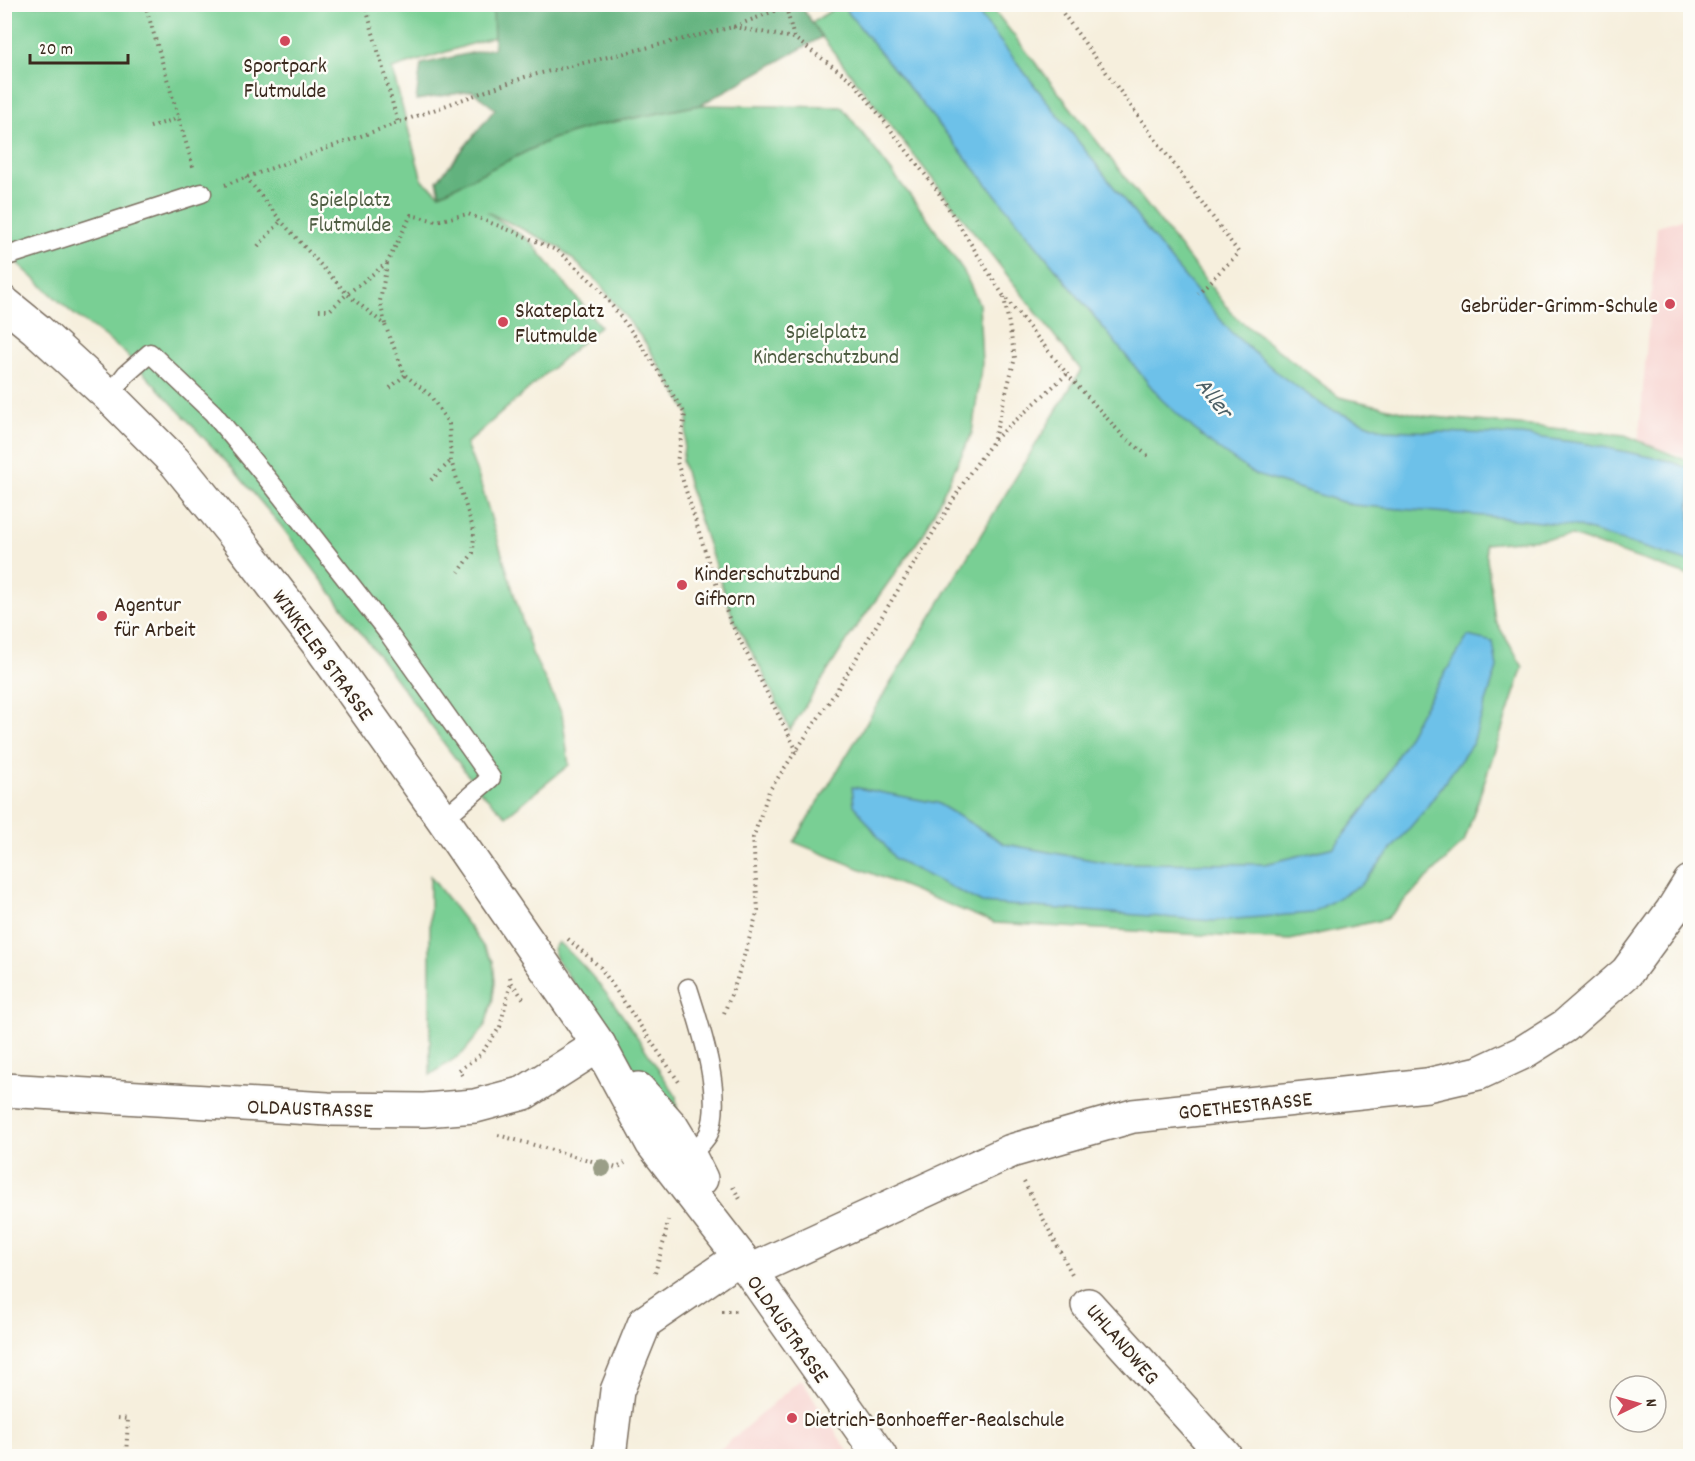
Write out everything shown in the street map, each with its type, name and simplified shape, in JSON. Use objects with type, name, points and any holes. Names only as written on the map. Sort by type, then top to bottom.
[{"type":"street","name":"WINKELER STRASSE","points":[[4,303],[110,396],[175,462],[236,537],[320,646],[599,1044]]},
{"type":"street","name":"GOETHESTRASSE","points":[[609,1456],[617,1391],[645,1322],[745,1264],[1011,1151],[1133,1116],[1427,1085],[1479,1072],[1522,1053],[1565,1026],[1627,972],[1672,911],[1690,882]]},
{"type":"street","name":"OLDAUSTRASSE","points":[[4,1090],[328,1109],[424,1110],[475,1106],[524,1093],[599,1044],[652,1143],[681,1162],[745,1264],[880,1456]]},
{"type":"street","name":"UHLANDWEG","points":[[1088,1305],[1225,1456]]},
{"type":"lane","points":[[4,257],[201,193]]},
{"type":"lane","points":[[110,396],[126,374],[150,353],[213,412],[275,488],[386,630],[491,778],[443,819]]},
{"type":"lane","points":[[681,1162],[708,1134],[714,1109],[708,1053],[688,988]]},
{"type":"path","points":[[145,4],[201,193],[525,77],[733,27],[792,4]]},
{"type":"path","points":[[365,4],[398,123]]},
{"type":"path","points":[[1056,4],[1239,253],[1198,293]]},
{"type":"path","points":[[786,7],[794,38]]},
{"type":"path","points":[[733,27],[794,38],[854,82],[937,190],[1003,295],[1067,374],[1125,437],[1151,458]]},
{"type":"path","points":[[150,128],[179,118]]},
{"type":"path","points":[[246,177],[281,221],[347,294],[385,325]]},
{"type":"path","points":[[459,572],[473,553],[474,531],[451,461],[449,424],[430,395],[405,375],[385,325],[380,301],[387,263],[411,214],[436,220],[468,214],[558,251],[597,286],[641,344],[685,414],[677,462],[711,570],[730,621],[797,751]]},
{"type":"path","points":[[258,246],[281,221]]},
{"type":"path","points":[[319,310],[330,310],[387,263]]},
{"type":"path","points":[[994,440],[1015,358],[1003,295]]},
{"type":"path","points":[[708,1053],[736,982],[758,910],[753,838],[769,790],[835,693],[969,474],[994,440],[1067,374]]},
{"type":"path","points":[[390,388],[405,375]]},
{"type":"path","points":[[431,480],[451,461]]},
{"type":"path","points":[[511,982],[500,1027],[480,1055],[459,1070],[485,1131],[617,1168],[633,1157]]},
{"type":"path","name":"UHLANDWEG","points":[[1011,1151],[1088,1305]]},
{"type":"path","points":[[730,1179],[746,1209]]},
{"type":"path","points":[[118,1418],[128,1419],[126,1456]]},
{"type":"shaded area","name":"Gebrüder-Grimm-Schule","points":[[1690,217],[1690,459],[1670,451],[1638,446],[1657,226]]},
{"type":"shaded area","name":"Dietrich-Bonhoeffer-Realschule","points":[[801,1379],[851,1456],[713,1456]]},
{"type":"green space","points":[[4,5],[606,5],[392,69],[422,180],[440,194],[552,139],[598,125],[700,105],[842,107],[919,207],[963,270],[979,304],[982,363],[972,433],[924,533],[850,636],[790,730],[761,669],[733,618],[694,503],[682,461],[689,414],[645,342],[599,283],[559,247],[487,212],[530,241],[600,326],[466,444],[478,475],[532,653],[562,714],[569,765],[506,816],[479,790],[282,527],[231,467],[124,352],[71,312],[5,252]]},
{"type":"green space","points":[[493,5],[800,5],[822,37],[700,105],[598,125],[552,139],[440,194],[437,181],[495,109],[472,91],[416,100],[421,64],[494,48]]},
{"type":"green space","points":[[828,5],[990,5],[1234,316],[1339,397],[1424,416],[1625,435],[1690,462],[1690,576],[1572,536],[1485,544],[1495,620],[1523,667],[1464,842],[1386,919],[1290,940],[994,923],[794,842],[1081,370],[811,23],[832,10]]},
{"type":"green space","points":[[430,876],[493,961],[495,982],[492,1003],[484,1028],[463,1053],[430,1075]]},
{"type":"green space","points":[[558,942],[592,976],[622,1014],[676,1096],[677,1109],[661,1109],[557,960],[553,949]]},
{"type":"water","name":"Aller","points":[[842,5],[972,5],[1173,263],[1231,332],[1280,375],[1327,408],[1384,430],[1521,435],[1588,444],[1670,461],[1690,469],[1690,562],[1575,526],[1352,505],[1256,475],[1207,441],[1161,399]]},
{"type":"water","points":[[1468,636],[1493,642],[1497,668],[1473,743],[1424,811],[1362,884],[1312,913],[1213,921],[982,903],[895,859],[854,805],[852,787],[937,803],[1005,844],[1109,863],[1265,864],[1334,847],[1379,790],[1421,712]]},
{"type":"place","name":"Sportpark Flutmulde","points":[[285,41]]},
{"type":"place","name":"Gebrüder-Grimm-Schule","points":[[1670,304]]},
{"type":"place","name":"Skateplatz Flutmulde","points":[[503,322]]},
{"type":"place","name":"Kinderschutzbund Gifhorn","points":[[682,585]]},
{"type":"place","name":"Agentur für Arbeit","points":[[102,616]]},
{"type":"place","name":"Dietrich-Bonhoeffer-Realschule","points":[[792,1418]]},
{"type":"park label","name":"Spielplatz Flutmulde","points":[[350,210]]},
{"type":"park label","name":"Spielplatz Kinderschutzbund","points":[[826,342]]}]
